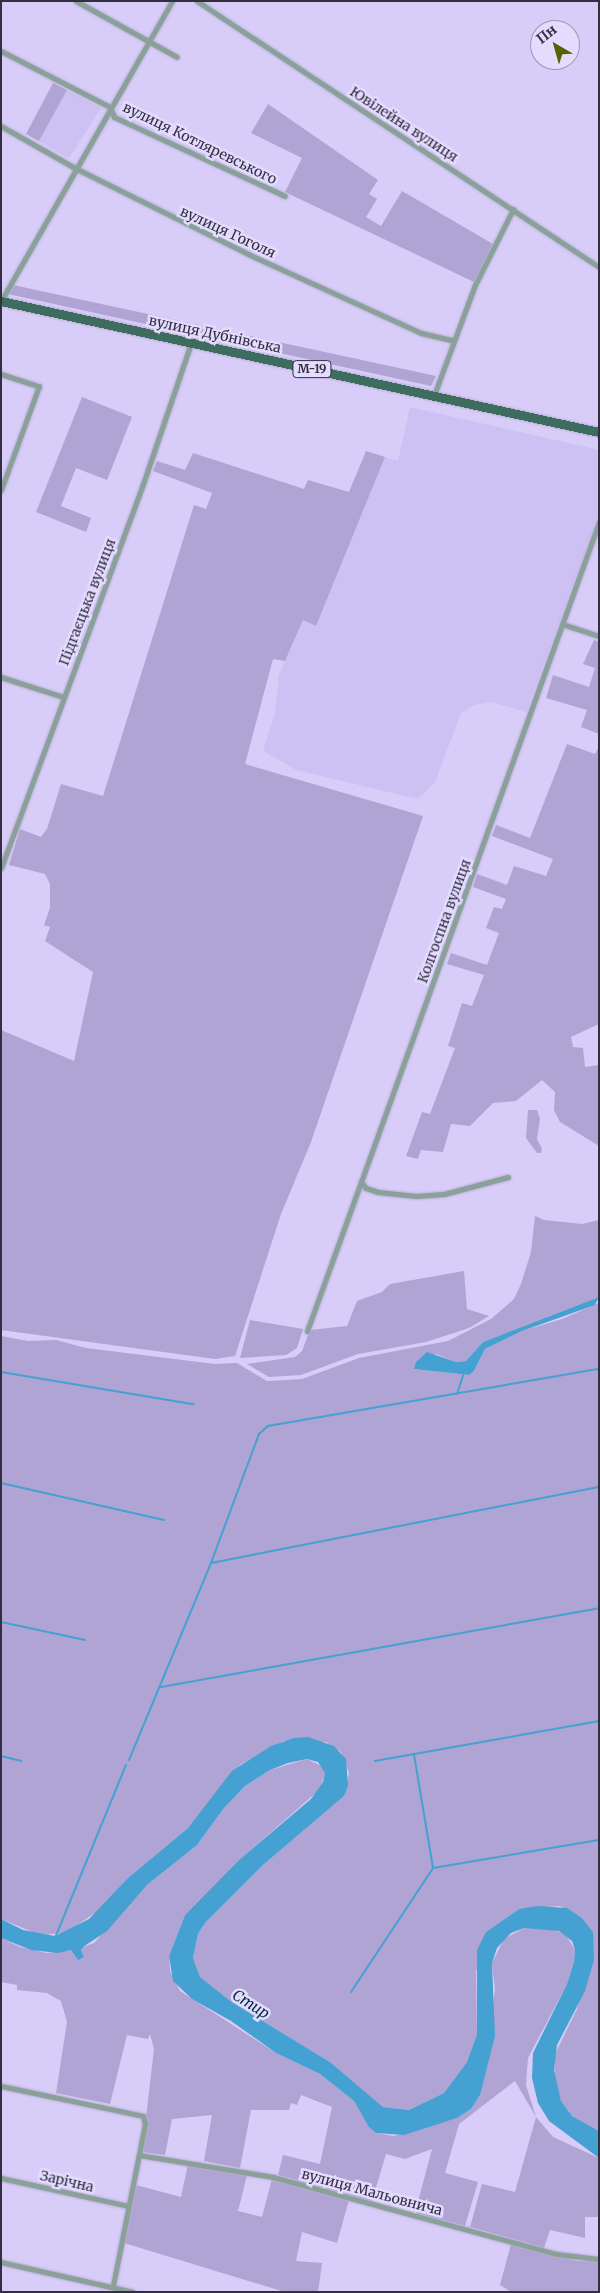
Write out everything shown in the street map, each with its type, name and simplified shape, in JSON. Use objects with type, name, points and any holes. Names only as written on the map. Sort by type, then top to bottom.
[{"type":"highway","name":"вулиця Дубнівська","points":[[1,301],[599,432]]},
{"type":"street","points":[[76,1],[177,57]]},
{"type":"street","points":[[1,301],[75,168],[172,1]]},
{"type":"street","name":"Ювілейна вулиця","points":[[197,1],[599,267]]},
{"type":"street","name":"вулиця Котляревського","points":[[1,51],[110,108],[114,117],[285,196]]},
{"type":"street","name":"вулиця Гоголя","points":[[1,126],[75,168],[259,259],[421,332],[452,340]]},
{"type":"street","points":[[434,395],[452,340],[513,209]]},
{"type":"street","name":"Підгаєцька вулиця","points":[[1,868],[143,484],[191,343]]},
{"type":"street","points":[[1,374],[38,386],[1,490]]},
{"type":"street","name":"Колгоспна вулиця","points":[[306,1331],[599,522]]},
{"type":"street","points":[[562,624],[599,636]]},
{"type":"street","points":[[1,677],[63,697]]},
{"type":"street","points":[[361,1182],[366,1188],[378,1192],[416,1196],[444,1194],[508,1177]]},
{"type":"street","points":[[1,2086],[140,2114],[145,2124],[113,2286]]},
{"type":"street","name":"вулиця Мальовнича","points":[[139,2155],[273,2177],[556,2254],[599,2259]]},
{"type":"street","name":"Зарічна","points":[[1,2178],[128,2206]]},
{"type":"street","points":[[1,2262],[133,2292]]},
{"type":"shaded area","points":[[53,83],[67,90],[39,141],[26,134]]},
{"type":"shaded area","points":[[67,90],[101,108],[69,158],[39,141]]},
{"type":"shaded area","points":[[268,104],[378,180],[369,194],[377,199],[366,217],[381,226],[402,191],[493,244],[474,282],[285,192],[302,158],[251,133]]},
{"type":"shaded area","points":[[13,285],[436,376],[431,386],[8,294]]},
{"type":"shaded area","points":[[82,397],[132,417],[107,480],[76,468],[61,506],[91,518],[86,532],[36,512]]},
{"type":"shaded area","points":[[410,407],[599,450],[599,514],[526,712],[491,702],[474,705],[461,713],[435,782],[418,799],[296,770],[263,751],[275,713],[279,675],[303,620],[316,626],[385,457],[398,461]]},
{"type":"shaded area","points":[[366,451],[385,457],[316,626],[303,620],[285,661],[273,659],[245,764],[423,816],[311,1142],[281,1214],[235,1356],[215,1359],[1,1330],[1,1030],[74,1061],[93,972],[45,941],[50,927],[44,925],[50,908],[50,884],[45,874],[9,865],[20,829],[41,837],[47,829],[61,784],[103,796],[194,505],[206,509],[212,493],[153,471],[157,461],[185,470],[193,453],[304,489],[308,480],[349,492]]},
{"type":"shaded area","points":[[594,640],[599,642],[599,734],[581,727],[587,710],[546,698],[553,675],[589,687],[595,668],[583,664]]},
{"type":"shaded area","points":[[567,744],[595,754],[599,746],[599,1024],[571,1037],[573,1047],[583,1048],[585,1067],[599,1065],[599,1146],[560,1122],[554,1110],[555,1092],[542,1080],[516,1101],[493,1103],[470,1126],[451,1124],[443,1152],[421,1150],[418,1159],[406,1156],[422,1112],[430,1114],[455,1048],[448,1046],[462,1003],[472,1006],[484,975],[447,964],[451,953],[487,965],[499,933],[486,928],[494,907],[502,909],[506,899],[473,887],[477,874],[507,885],[514,866],[546,876],[553,859],[492,836],[496,825],[530,838]]},
{"type":"shaded area","points":[[528,1110],[537,1110],[540,1119],[537,1139],[542,1149],[541,1153],[537,1153],[526,1138]]},
{"type":"shaded area","points":[[535,1216],[544,1220],[582,1224],[599,1220],[599,1297],[483,1342],[466,1361],[456,1362],[436,1354],[414,1369],[469,1375],[474,1371],[485,1349],[522,1331],[562,1319],[599,1303],[599,2131],[572,2116],[561,2101],[555,2082],[554,2056],[577,2009],[593,1932],[582,1918],[560,1906],[519,1909],[486,1932],[476,1972],[477,2034],[467,2062],[444,2093],[409,2110],[383,2107],[330,2062],[233,2003],[200,1977],[193,1958],[198,1934],[205,1923],[263,1865],[344,1796],[349,1773],[341,1752],[326,1742],[283,1741],[240,1765],[188,1828],[128,1878],[98,1911],[65,1933],[40,1935],[1,1919],[1,1336],[28,1341],[56,1340],[86,1348],[215,1364],[237,1363],[267,1381],[302,1379],[359,1358],[448,1341],[491,1319],[514,1299],[521,1284],[531,1252]]},
{"type":"shaded area","points":[[464,1271],[467,1309],[489,1316],[469,1328],[426,1342],[358,1354],[301,1375],[269,1377],[247,1364],[295,1357],[302,1351],[310,1330],[347,1326],[357,1301],[382,1292],[390,1284]]},
{"type":"shaded area","points":[[250,1320],[303,1329],[297,1348],[286,1355],[240,1358]]},
{"type":"shaded area","points":[[307,1759],[323,1767],[325,1774],[319,1790],[239,1860],[185,1915],[169,1956],[170,1971],[180,1991],[276,2053],[320,2074],[354,2101],[376,2133],[394,2136],[457,2118],[471,2109],[480,2095],[495,1990],[492,1963],[504,1939],[524,1928],[538,1927],[551,1928],[566,1935],[575,1950],[574,1962],[567,1984],[528,2058],[526,2085],[536,2117],[515,2081],[459,2124],[445,2173],[478,2182],[465,2226],[415,2213],[432,2149],[405,2159],[386,2154],[372,2201],[278,2175],[283,2155],[320,2164],[332,2107],[301,2095],[297,2105],[291,2103],[289,2110],[251,2110],[240,2168],[204,2161],[212,2115],[172,2119],[165,2155],[142,2152],[154,2049],[150,2034],[148,2039],[127,2035],[110,2104],[56,2093],[67,2022],[61,2001],[47,1993],[17,1990],[17,1985],[1,1982],[1,1938],[20,1947],[47,1953],[72,1950],[84,1957],[81,1950],[83,1947],[94,1943],[147,1885],[197,1845],[224,1808],[245,1786],[270,1770]]},
{"type":"shaded area","points":[[536,2117],[553,2137],[599,2158],[599,2217],[585,2217],[585,2238],[550,2230],[544,2248],[470,2227],[482,2184],[515,2192]]},
{"type":"shaded area","points":[[188,2164],[247,2175],[238,2211],[262,2217],[272,2179],[349,2200],[337,2243],[302,2232],[296,2261],[322,2263],[318,2292],[285,2292],[124,2243],[136,2185],[181,2197]]},
{"type":"shaded area","points":[[511,2244],[578,2261],[599,2261],[599,2292],[511,2292],[500,2285]]},
{"type":"water","points":[[599,1297],[595,1305],[522,1331],[485,1349],[474,1371],[469,1375],[414,1369],[416,1362],[427,1352],[456,1362],[466,1361],[483,1342]]},
{"type":"water","name":"Стир","points":[[308,1737],[334,1746],[346,1759],[348,1786],[344,1796],[263,1865],[205,1923],[198,1934],[193,1958],[200,1977],[233,2003],[330,2062],[383,2107],[409,2110],[444,2093],[467,2062],[477,2034],[477,1950],[486,1932],[519,1909],[537,1906],[567,1908],[582,1918],[593,1932],[594,1960],[585,1991],[557,2045],[554,2070],[561,2101],[572,2116],[599,2131],[599,2158],[549,2121],[538,2103],[532,2078],[533,2053],[567,1984],[574,1962],[575,1950],[572,1941],[559,1931],[524,1928],[511,1933],[497,1948],[492,1963],[495,2036],[480,2095],[471,2109],[457,2118],[404,2135],[376,2133],[369,2127],[354,2101],[320,2074],[276,2053],[231,2021],[192,1999],[173,1981],[169,1956],[185,1915],[239,1860],[311,1799],[323,1782],[325,1773],[318,1762],[307,1759],[288,1763],[270,1770],[245,1786],[224,1808],[197,1845],[147,1885],[107,1931],[83,1947],[81,1950],[84,1957],[78,1960],[71,1950],[58,1953],[31,1950],[1,1938],[1,1919],[23,1930],[55,1936],[89,1919],[128,1878],[188,1828],[232,1771],[271,1746],[294,1738]]},
{"type":"waterway","points":[[129,1760],[211,1563],[259,1434],[268,1426],[599,1369]]},
{"type":"waterway","points":[[1,1372],[193,1404]]},
{"type":"waterway","points":[[457,1394],[463,1375]]},
{"type":"waterway","points":[[1,1483],[164,1520]]},
{"type":"waterway","points":[[211,1563],[599,1487]]},
{"type":"waterway","points":[[161,1687],[599,1608]]},
{"type":"waterway","points":[[1,1622],[85,1640]]},
{"type":"waterway","points":[[375,1761],[599,1721]]},
{"type":"waterway","points":[[351,1992],[433,1868],[414,1754]]},
{"type":"waterway","points":[[1,1756],[21,1761]]},
{"type":"waterway","points":[[55,1938],[126,1765]]},
{"type":"waterway","points":[[433,1868],[599,1840]]}]
